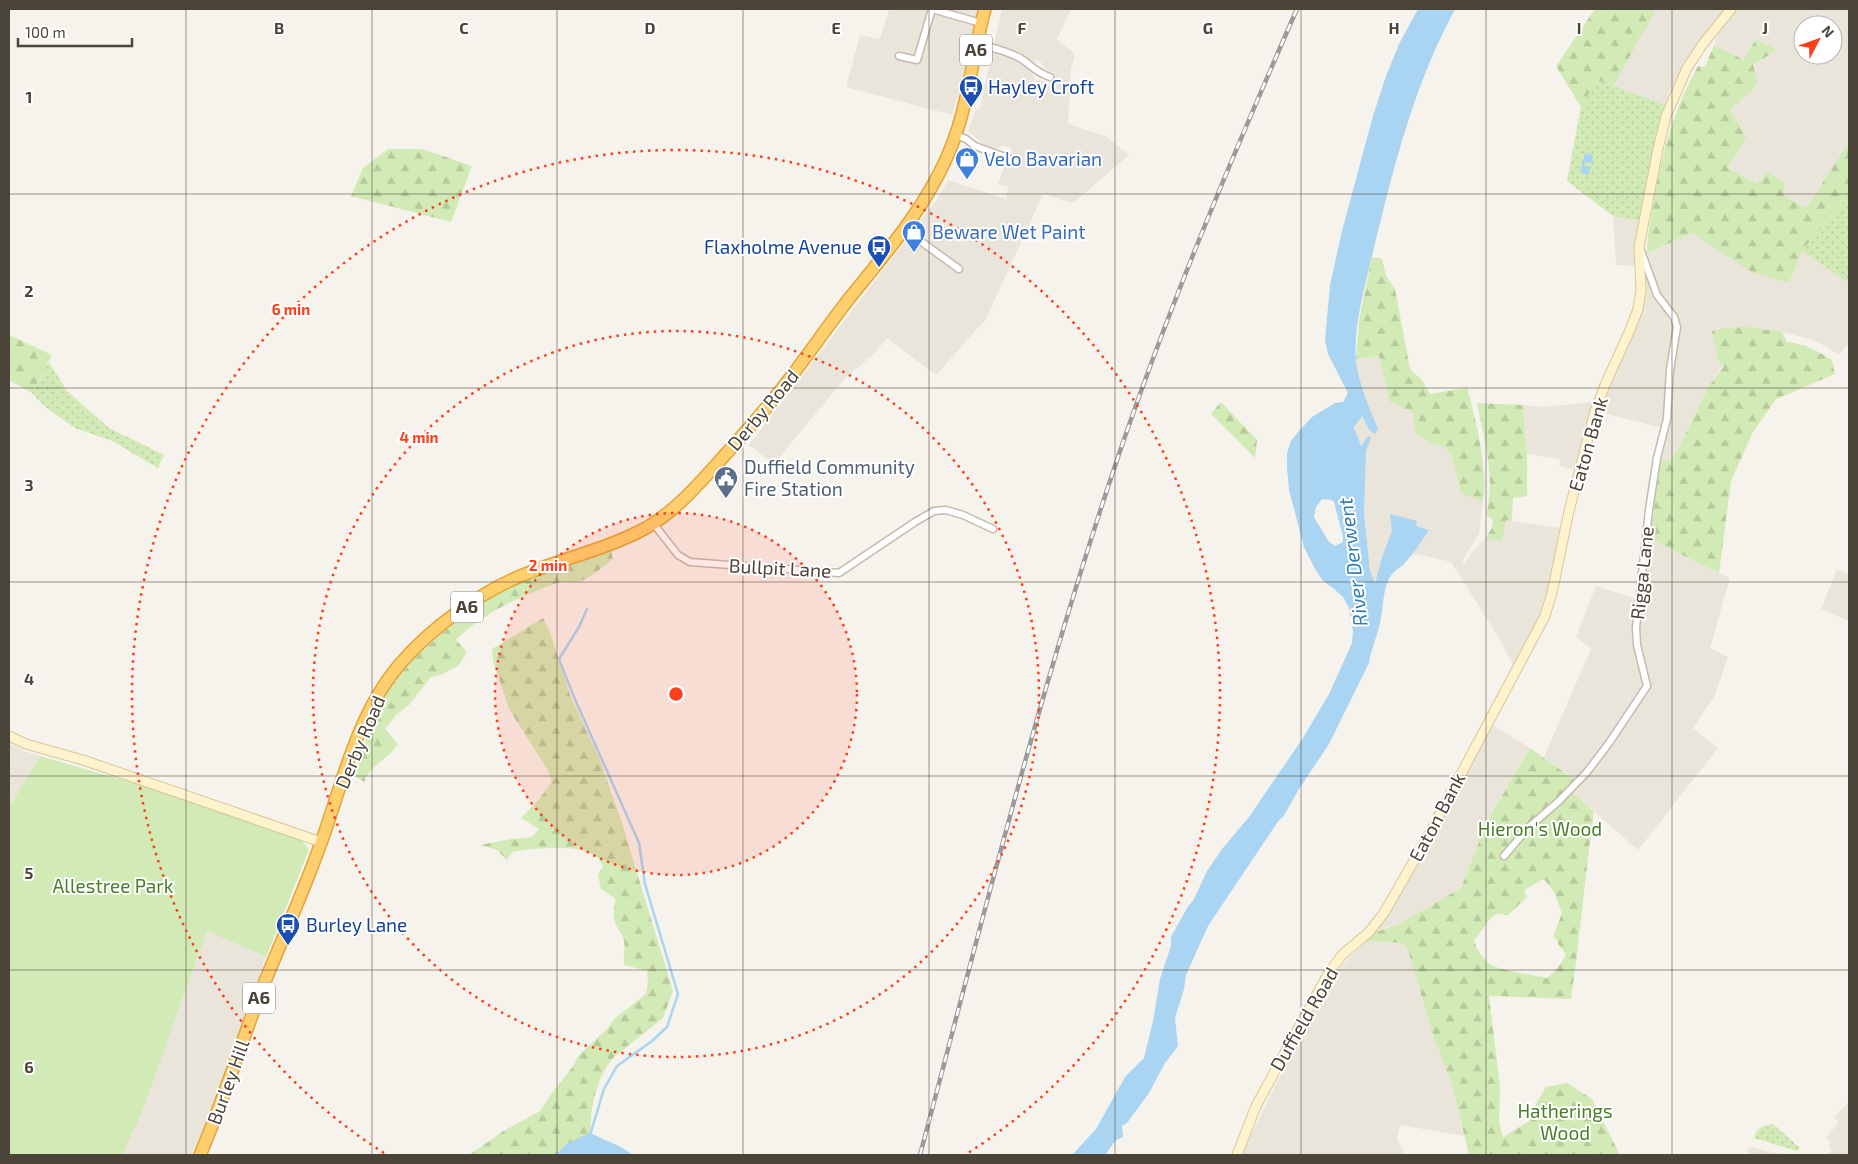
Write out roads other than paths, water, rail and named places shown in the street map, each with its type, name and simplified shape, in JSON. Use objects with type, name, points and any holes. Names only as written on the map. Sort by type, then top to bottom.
[{"type":"highway","name":"Derby Road","points":[[321,842],[351,756],[369,712],[391,675],[418,645],[455,615],[510,581],[604,546],[653,523],[684,499],[743,435],[784,386],[848,300],[905,230],[937,178],[956,135],[969,92],[985,9]]},
{"type":"highway","name":"Burley Hill","points":[[200,1155],[260,993],[321,842]]},
{"type":"street","points":[[899,56],[917,60],[932,9],[981,23]]},
{"type":"street","name":"Eaton Bank","points":[[1408,871],[1545,616],[1595,410],[1638,309],[1641,290],[1639,247],[1658,149],[1674,97],[1699,50],[1731,9]]},
{"type":"street","points":[[978,44],[1012,54],[1030,65],[1037,73],[1050,77]]},
{"type":"street","points":[[956,135],[966,139],[975,146],[1016,161]]},
{"type":"street","points":[[905,230],[959,269]]},
{"type":"street","name":"Rigga Lane","points":[[1504,856],[1529,827],[1559,801],[1587,772],[1647,686],[1637,646],[1636,628],[1649,510],[1657,458],[1667,419],[1670,370],[1678,327],[1674,317],[1657,295],[1639,247]]},
{"type":"street","name":"Bullpit Lane","points":[[653,523],[678,555],[690,562],[839,573],[934,511],[946,510],[958,513],[993,529]]},
{"type":"street","points":[[9,736],[26,744],[83,760],[321,842]]},
{"type":"street","name":"Duffield Road","points":[[1237,1155],[1256,1106],[1328,974],[1342,955],[1377,923],[1408,871]]},
{"type":"water","name":"River Derwent","points":[[1418,9],[1455,9],[1432,57],[1405,132],[1390,183],[1362,296],[1356,336],[1355,348],[1359,378],[1378,429],[1375,434],[1370,431],[1362,416],[1354,427],[1361,446],[1368,436],[1371,438],[1366,451],[1364,513],[1370,571],[1375,583],[1392,531],[1390,514],[1417,521],[1416,526],[1429,530],[1411,556],[1393,573],[1386,585],[1380,623],[1369,663],[1329,744],[1283,817],[1279,820],[1208,926],[1186,975],[1184,989],[1175,1018],[1178,1046],[1165,1063],[1149,1093],[1127,1123],[1122,1126],[1123,1137],[1116,1140],[1105,1155],[1072,1155],[1096,1129],[1125,1077],[1144,1058],[1160,979],[1171,946],[1171,937],[1194,899],[1207,871],[1222,849],[1249,817],[1303,738],[1329,694],[1352,643],[1353,631],[1349,608],[1343,597],[1323,581],[1304,547],[1289,490],[1287,453],[1291,441],[1312,417],[1335,403],[1343,402],[1348,393],[1328,354],[1325,340],[1330,285],[1342,231],[1373,116],[1399,44]],"holes":[[[1322,499],[1332,500],[1343,537],[1343,542],[1335,546],[1329,542],[1314,517],[1316,507]]]},
{"type":"water","points":[[1585,153],[1593,156],[1592,163],[1584,163],[1585,166],[1591,167],[1588,175],[1580,172]]},
{"type":"water","points":[[590,1133],[621,1147],[633,1155],[555,1155],[568,1143]]},
{"type":"waterway","points":[[587,609],[579,627],[559,659],[639,843],[645,884],[678,994],[667,1027],[652,1041],[617,1066],[604,1089],[591,1136]]},
{"type":"railway","points":[[920,1155],[1037,719],[1062,632],[1117,460],[1158,345],[1202,232],[1297,9]]},
{"type":"place","name":"Hayley Croft","points":[[971,108]]},
{"type":"place","name":"Velo Bavarian","points":[[967,180]]},
{"type":"place","name":"Beware Wet Paint","points":[[914,253]]},
{"type":"place","name":"Flaxholme Avenue","points":[[879,268]]},
{"type":"place","name":"Duffield Community Fire Station","points":[[726,499]]},
{"type":"place","name":"Burley Lane","points":[[288,946]]},
{"type":"park label","name":"Hieron's Wood","points":[[1540,829]]},
{"type":"park label","name":"Allestree Park","points":[[113,886]]},
{"type":"park label","name":"Hatherings Wood","points":[[1565,1122]]}]
